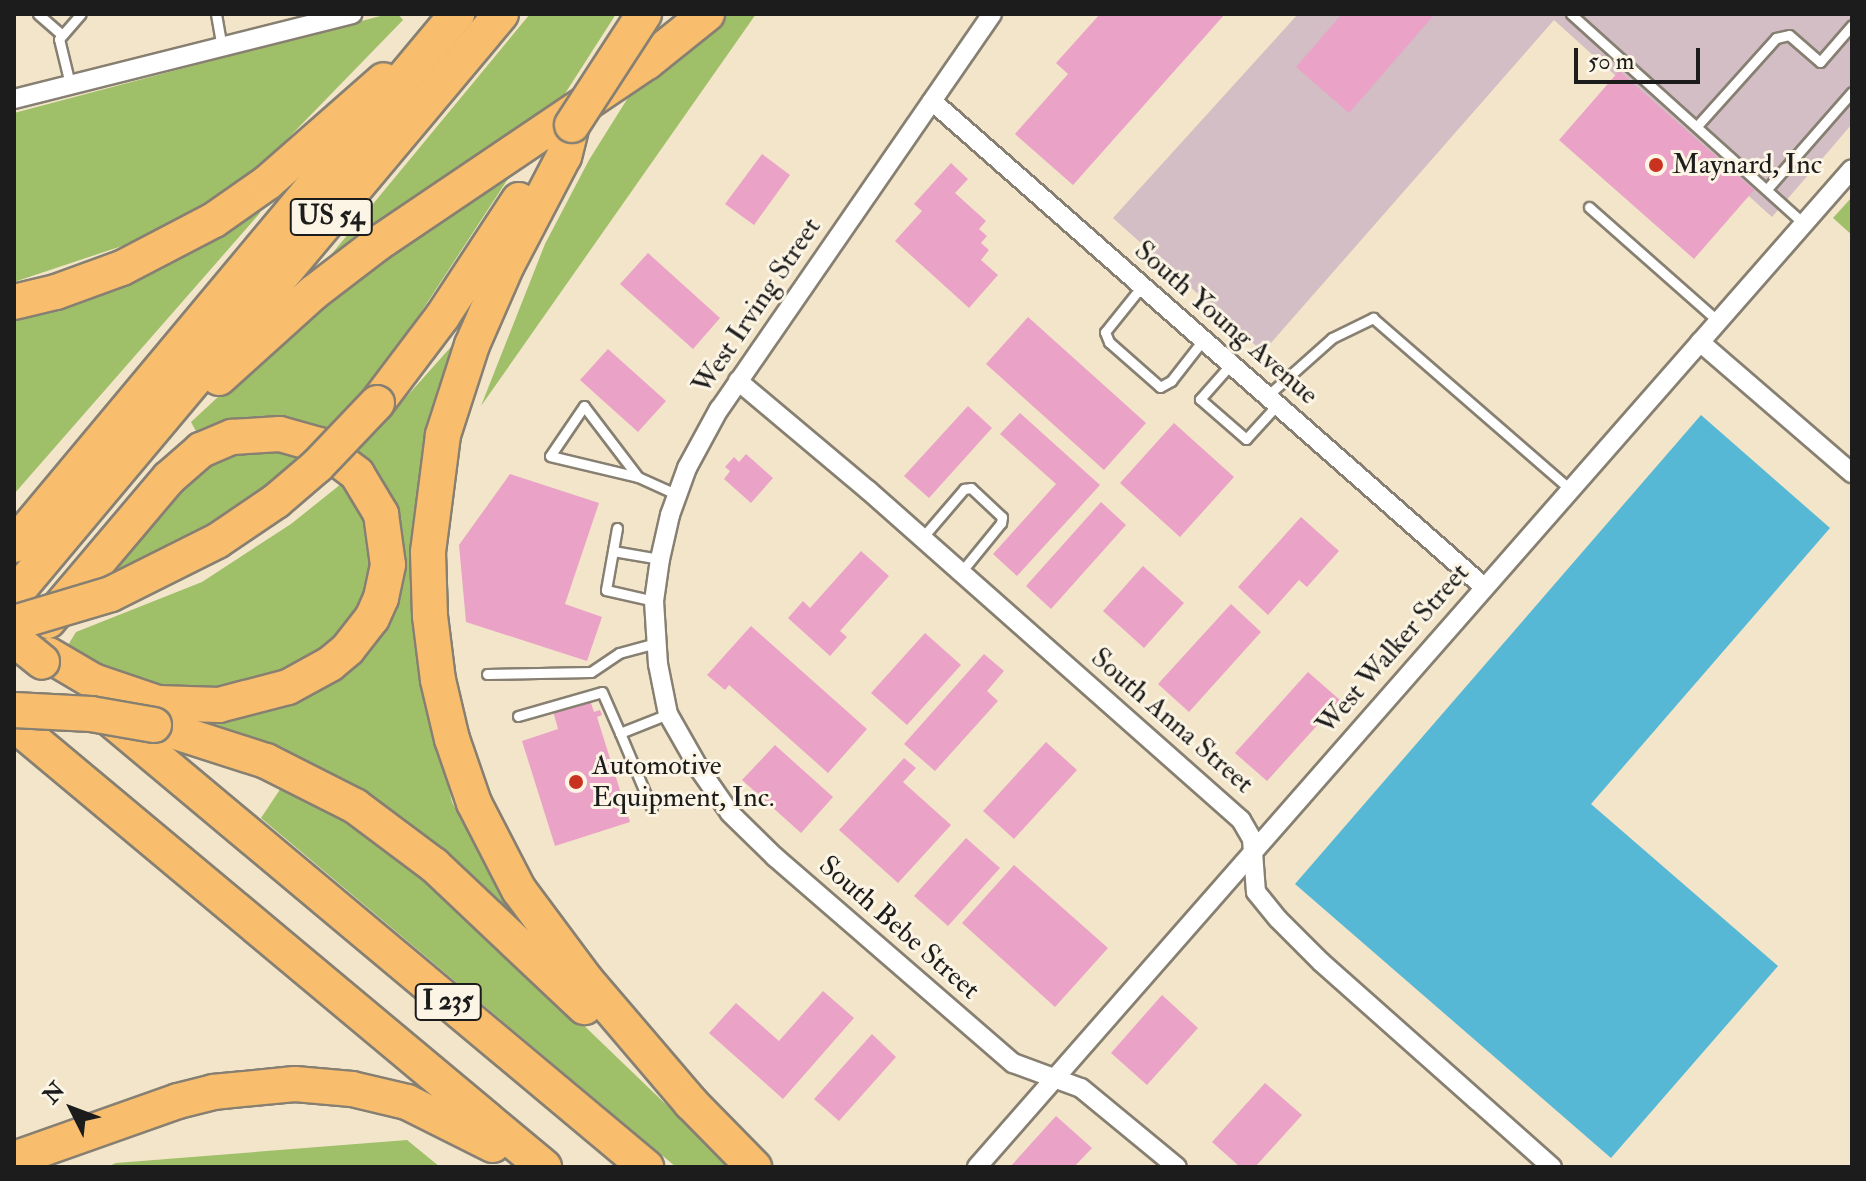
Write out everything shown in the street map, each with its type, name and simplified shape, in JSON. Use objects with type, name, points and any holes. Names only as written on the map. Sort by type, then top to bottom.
[{"type":"highway","name":"US 54","points":[[14,595],[501,14]]},
{"type":"highway","points":[[25,647],[111,594],[188,558],[246,522],[317,466],[351,433],[410,362],[644,14]]},
{"type":"highway","points":[[160,420],[220,377],[313,293],[377,244],[647,62],[707,14]]},
{"type":"highway","name":"US 54","points":[[14,545],[448,26]]},
{"type":"highway","points":[[14,302],[56,292],[122,268],[214,220],[268,182],[346,110],[448,26]]},
{"type":"highway","points":[[572,125],[564,156],[507,265],[455,392],[437,465],[430,523],[428,584],[432,644],[444,710],[461,769],[503,864],[566,956],[691,1103],[754,1167]]},
{"type":"highway","points":[[254,433],[302,439],[339,458],[357,474],[375,500],[388,545],[381,598],[372,618],[348,649],[321,669],[288,687],[219,705],[158,703],[93,681],[25,647],[169,478],[188,460],[214,443],[254,433]]},
{"type":"highway","name":"I 235","points":[[25,647],[646,1167]]},
{"type":"highway","points":[[14,710],[91,714],[166,728],[266,761],[333,793],[434,865],[657,1075],[691,1103]]},
{"type":"highway","name":"I 235","points":[[14,724],[544,1167]]},
{"type":"highway","points":[[14,1159],[145,1111],[213,1092],[267,1085],[352,1089],[407,1102],[438,1114],[527,1167]]},
{"type":"street","points":[[14,99],[352,14]]},
{"type":"street","name":"West Irving Street","points":[[658,664],[654,601],[660,559],[678,495],[706,433],[738,381],[992,14]]},
{"type":"street","name":"South Young Avenue","points":[[932,101],[1484,587]]},
{"type":"street","name":"West Walker Street","points":[[977,1167],[1852,169]]},
{"type":"street","points":[[1700,342],[1852,473]]},
{"type":"street","name":"South Anna Street","points":[[738,381],[961,572],[1241,820],[1252,839],[1256,892],[1278,919],[1321,962],[1552,1167]]},
{"type":"street","name":"South Bebe Street","points":[[658,664],[668,714],[700,770],[730,813],[775,857],[1013,1063],[1081,1088],[1177,1167]]},
{"type":"lane","points":[[38,14],[62,35]]},
{"type":"lane","points":[[70,84],[59,39],[81,14]]},
{"type":"lane","points":[[216,14],[222,47]]},
{"type":"lane","points":[[1571,14],[1804,224]]},
{"type":"lane","points":[[1697,126],[1776,38],[1789,35],[1820,62],[1852,25]]},
{"type":"lane","points":[[1767,189],[1852,92]]},
{"type":"lane","points":[[1589,207],[1718,321]]},
{"type":"lane","points":[[1142,286],[1105,332],[1109,342],[1160,387],[1171,381],[1203,340]]},
{"type":"lane","points":[[1231,364],[1200,399],[1246,439],[1272,400],[1332,338],[1373,318],[1570,489]]},
{"type":"lane","points":[[638,477],[584,406],[550,456],[638,477],[678,495]]},
{"type":"lane","points":[[922,538],[964,489],[971,488],[1002,517],[1001,523],[961,572]]},
{"type":"lane","points":[[617,528],[606,590],[654,601]]},
{"type":"lane","points":[[613,551],[660,559]]},
{"type":"lane","points":[[487,674],[591,672],[619,653],[656,643]]},
{"type":"lane","points":[[518,716],[602,692],[652,809]]},
{"type":"lane","points":[[620,733],[668,714]]},
{"type":"shaded area","points":[[1298,14],[1852,14],[1852,124],[1772,217],[1554,20],[1263,352],[1113,218]]},
{"type":"green space","points":[[388,14],[398,14],[403,20],[266,161],[202,205],[131,243],[14,282],[14,113]]},
{"type":"green space","points":[[530,14],[616,14],[559,103],[336,260],[330,256]]},
{"type":"green space","points":[[724,14],[756,14],[481,406],[545,244],[589,160],[636,85],[706,33]]},
{"type":"green space","points":[[515,168],[395,352],[325,434],[198,435],[191,422],[371,261]]},
{"type":"green space","points":[[1852,197],[1852,235],[1833,218]]},
{"type":"green space","points":[[257,208],[260,213],[14,494],[14,320],[79,302],[141,278],[204,247]]},
{"type":"green space","points":[[466,330],[445,382],[432,718],[452,802],[518,924],[362,796],[282,750],[199,720],[310,688],[402,569],[403,546],[397,518],[382,482],[358,451]]},
{"type":"green space","points":[[274,450],[303,454],[263,487],[191,535],[104,576],[199,468],[225,455]]},
{"type":"green space","points":[[341,484],[361,515],[370,549],[371,568],[364,599],[338,638],[295,666],[242,685],[171,691],[62,655],[76,632],[202,582],[291,524]]},
{"type":"green space","points":[[283,785],[383,840],[469,915],[731,1167],[676,1167],[261,818]]},
{"type":"green space","points":[[407,1140],[440,1167],[107,1167],[116,1163]]},
{"type":"water","points":[[1701,415],[1830,528],[1591,804],[1778,966],[1611,1158],[1295,884]]},
{"type":"building","points":[[1100,14],[1225,14],[1073,185],[1015,134],[1068,74],[1056,63]]},
{"type":"building","points":[[1342,14],[1435,14],[1349,113],[1296,67]]},
{"type":"building","name":"Maynard, Inc","points":[[1619,71],[1754,190],[1694,259],[1559,140]]},
{"type":"building","points":[[762,154],[790,175],[754,225],[725,204]]},
{"type":"building","points":[[951,163],[968,179],[955,193],[986,221],[979,229],[987,236],[981,243],[989,250],[981,260],[998,275],[969,308],[895,241],[922,211],[914,204]]},
{"type":"building","points":[[648,253],[720,318],[693,349],[620,284]]},
{"type":"building","points":[[1028,317],[1146,423],[1104,470],[986,364]]},
{"type":"building","points":[[608,349],[666,401],[638,432],[580,380]]},
{"type":"building","points":[[968,406],[992,428],[929,498],[904,476]]},
{"type":"building","points":[[1020,413],[1100,485],[1017,576],[993,554],[1056,484],[1000,434]]},
{"type":"building","points":[[1174,423],[1234,477],[1180,537],[1120,483]]},
{"type":"building","points":[[746,454],[773,478],[751,503],[724,479],[730,471],[725,467],[734,457],[739,462]]},
{"type":"building","points":[[510,474],[599,503],[565,604],[602,617],[587,661],[466,622],[459,545]]},
{"type":"building","points":[[1101,502],[1126,525],[1051,609],[1026,586]]},
{"type":"building","points":[[1301,517],[1339,551],[1307,587],[1299,580],[1268,615],[1238,587]]},
{"type":"building","points":[[861,551],[889,576],[840,631],[847,637],[830,656],[788,618],[803,601],[810,608]]},
{"type":"building","points":[[1143,566],[1184,603],[1144,648],[1103,611]]},
{"type":"building","points":[[1231,604],[1261,632],[1189,712],[1158,684]]},
{"type":"building","points":[[751,626],[867,729],[828,773],[729,685],[725,690],[707,675]]},
{"type":"building","points":[[925,633],[961,665],[907,725],[871,693]]},
{"type":"building","points":[[984,654],[1004,671],[987,691],[998,701],[935,771],[904,744]]},
{"type":"building","points":[[1308,672],[1340,700],[1267,781],[1235,753]]},
{"type":"building","name":"Automotive Equipment, Inc.","points":[[590,700],[594,712],[600,710],[602,715],[597,717],[630,822],[555,846],[522,741],[558,729],[553,711]]},
{"type":"building","points":[[1046,742],[1077,770],[1014,839],[983,811]]},
{"type":"building","points":[[775,745],[833,797],[801,833],[742,780]]},
{"type":"building","points":[[904,758],[916,768],[903,782],[951,825],[898,883],[839,830]]},
{"type":"building","points":[[966,838],[1000,868],[948,926],[914,896]]},
{"type":"building","points":[[1014,865],[1108,948],[1055,1007],[962,923]]},
{"type":"building","points":[[823,991],[854,1018],[783,1099],[709,1033],[736,1003],[779,1041]]},
{"type":"building","points":[[1162,995],[1198,1028],[1147,1085],[1111,1053]]},
{"type":"building","points":[[872,1034],[896,1057],[839,1121],[814,1099]]},
{"type":"building","points":[[1265,1083],[1302,1115],[1255,1167],[1240,1167],[1212,1142]]},
{"type":"building","points":[[1056,1116],[1092,1148],[1074,1167],[1010,1167]]},
{"type":"place","name":"Maynard, Inc","points":[[1656,165]]},
{"type":"place","name":"Automotive Equipment, Inc.","points":[[576,782]]}]
